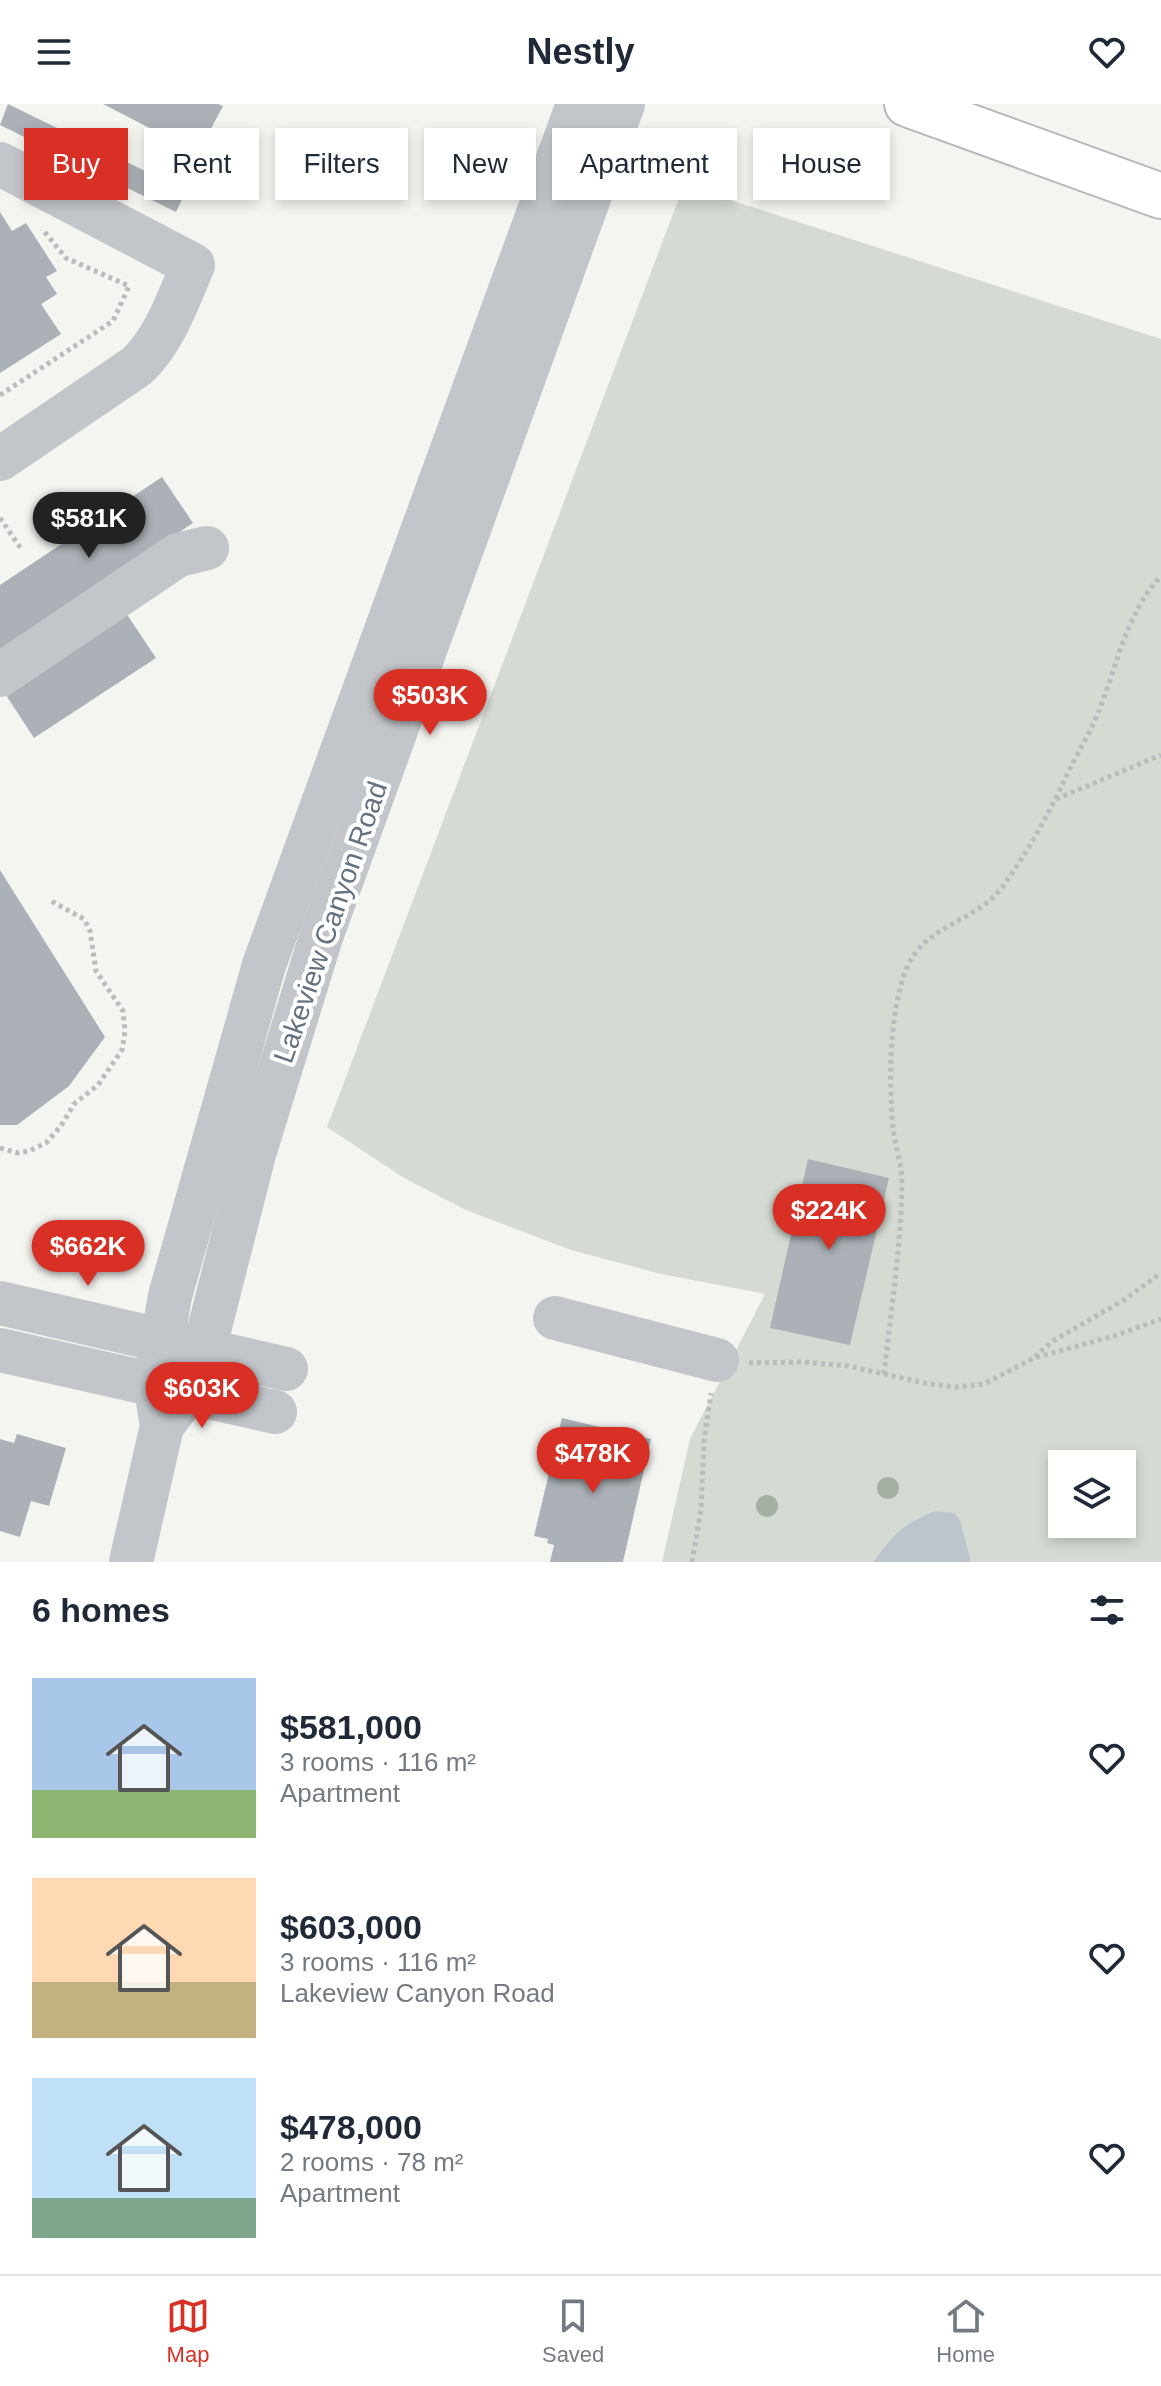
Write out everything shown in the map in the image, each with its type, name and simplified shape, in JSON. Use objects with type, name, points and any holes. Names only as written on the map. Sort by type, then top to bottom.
[{"type":"highway","points":[[907,104],[1161,196]]},
{"type":"street","name":"Lakeview Canyon Road","points":[[131,1562],[168,1401],[161,1339],[170,1296],[264,965],[607,107]]},
{"type":"street","name":"Lakeview Canyon Road","points":[[168,1401],[204,1350],[254,1154],[321,937],[565,268],[607,107]]},
{"type":"street","points":[[0,164],[193,265],[151,353],[137,366],[0,459]]},
{"type":"street","points":[[0,675],[178,555],[207,548]]},
{"type":"street","points":[[0,1303],[286,1369]]},
{"type":"street","points":[[555,1318],[717,1360]]},
{"type":"street","points":[[0,1350],[168,1401],[275,1412]]},
{"type":"path","points":[[0,395],[113,321],[129,286],[66,258],[36,221]]},
{"type":"path","points":[[0,518],[22,550]]},
{"type":"path","points":[[884,1374],[902,1179],[893,1130],[892,1087],[894,1031],[902,980],[909,961],[926,940],[981,908],[1005,884],[1056,799],[1094,722],[1141,603],[1161,576]]},
{"type":"path","points":[[1056,799],[1161,755]]},
{"type":"path","points":[[0,1148],[18,1153],[46,1143],[74,1104],[98,1085],[122,1050],[125,1031],[123,1011],[96,971],[90,931],[84,919],[51,901]]},
{"type":"path","points":[[1034,1358],[1051,1342],[1124,1300],[1161,1273]]},
{"type":"path","points":[[692,1562],[701,1510],[704,1441],[717,1360],[848,1366],[957,1387],[984,1384],[1034,1358],[1114,1336],[1161,1319]]},
{"type":"shaded area","points":[[678,200],[730,200],[1161,339],[1161,1562],[662,1562],[690,1439],[765,1294],[661,1274],[571,1250],[466,1210],[404,1178],[327,1127]]},
{"type":"shaded area","points":[[936,1511],[954,1513],[960,1520],[971,1562],[874,1562],[900,1530]]},
{"type":"building","points":[[8,104],[57,128],[24,128],[24,137],[0,125]]},
{"type":"building","points":[[103,104],[223,106],[211,128],[150,128]]},
{"type":"building","points":[[128,163],[144,170],[144,196],[128,188]]},
{"type":"building","points":[[152,200],[182,200],[176,212]]},
{"type":"building","points":[[0,212],[12,231],[26,223],[57,271],[46,277],[57,294],[41,304],[61,334],[0,373]]},
{"type":"building","points":[[162,477],[193,523],[0,651],[0,585]]},
{"type":"building","points":[[126,613],[156,658],[34,738],[4,692]]},
{"type":"building","points":[[0,870],[105,1037],[69,1086],[17,1125],[0,1125]]},
{"type":"building","points":[[808,1159],[889,1178],[850,1345],[770,1328]]},
{"type":"building","points":[[562,1418],[651,1439],[623,1562],[550,1562],[554,1545],[547,1543],[548,1539],[534,1536],[550,1469],[570,1474],[577,1446],[556,1441]]},
{"type":"building","points":[[17,1434],[66,1448],[49,1506],[31,1501],[20,1537],[0,1531],[0,1439],[14,1443]]}]
